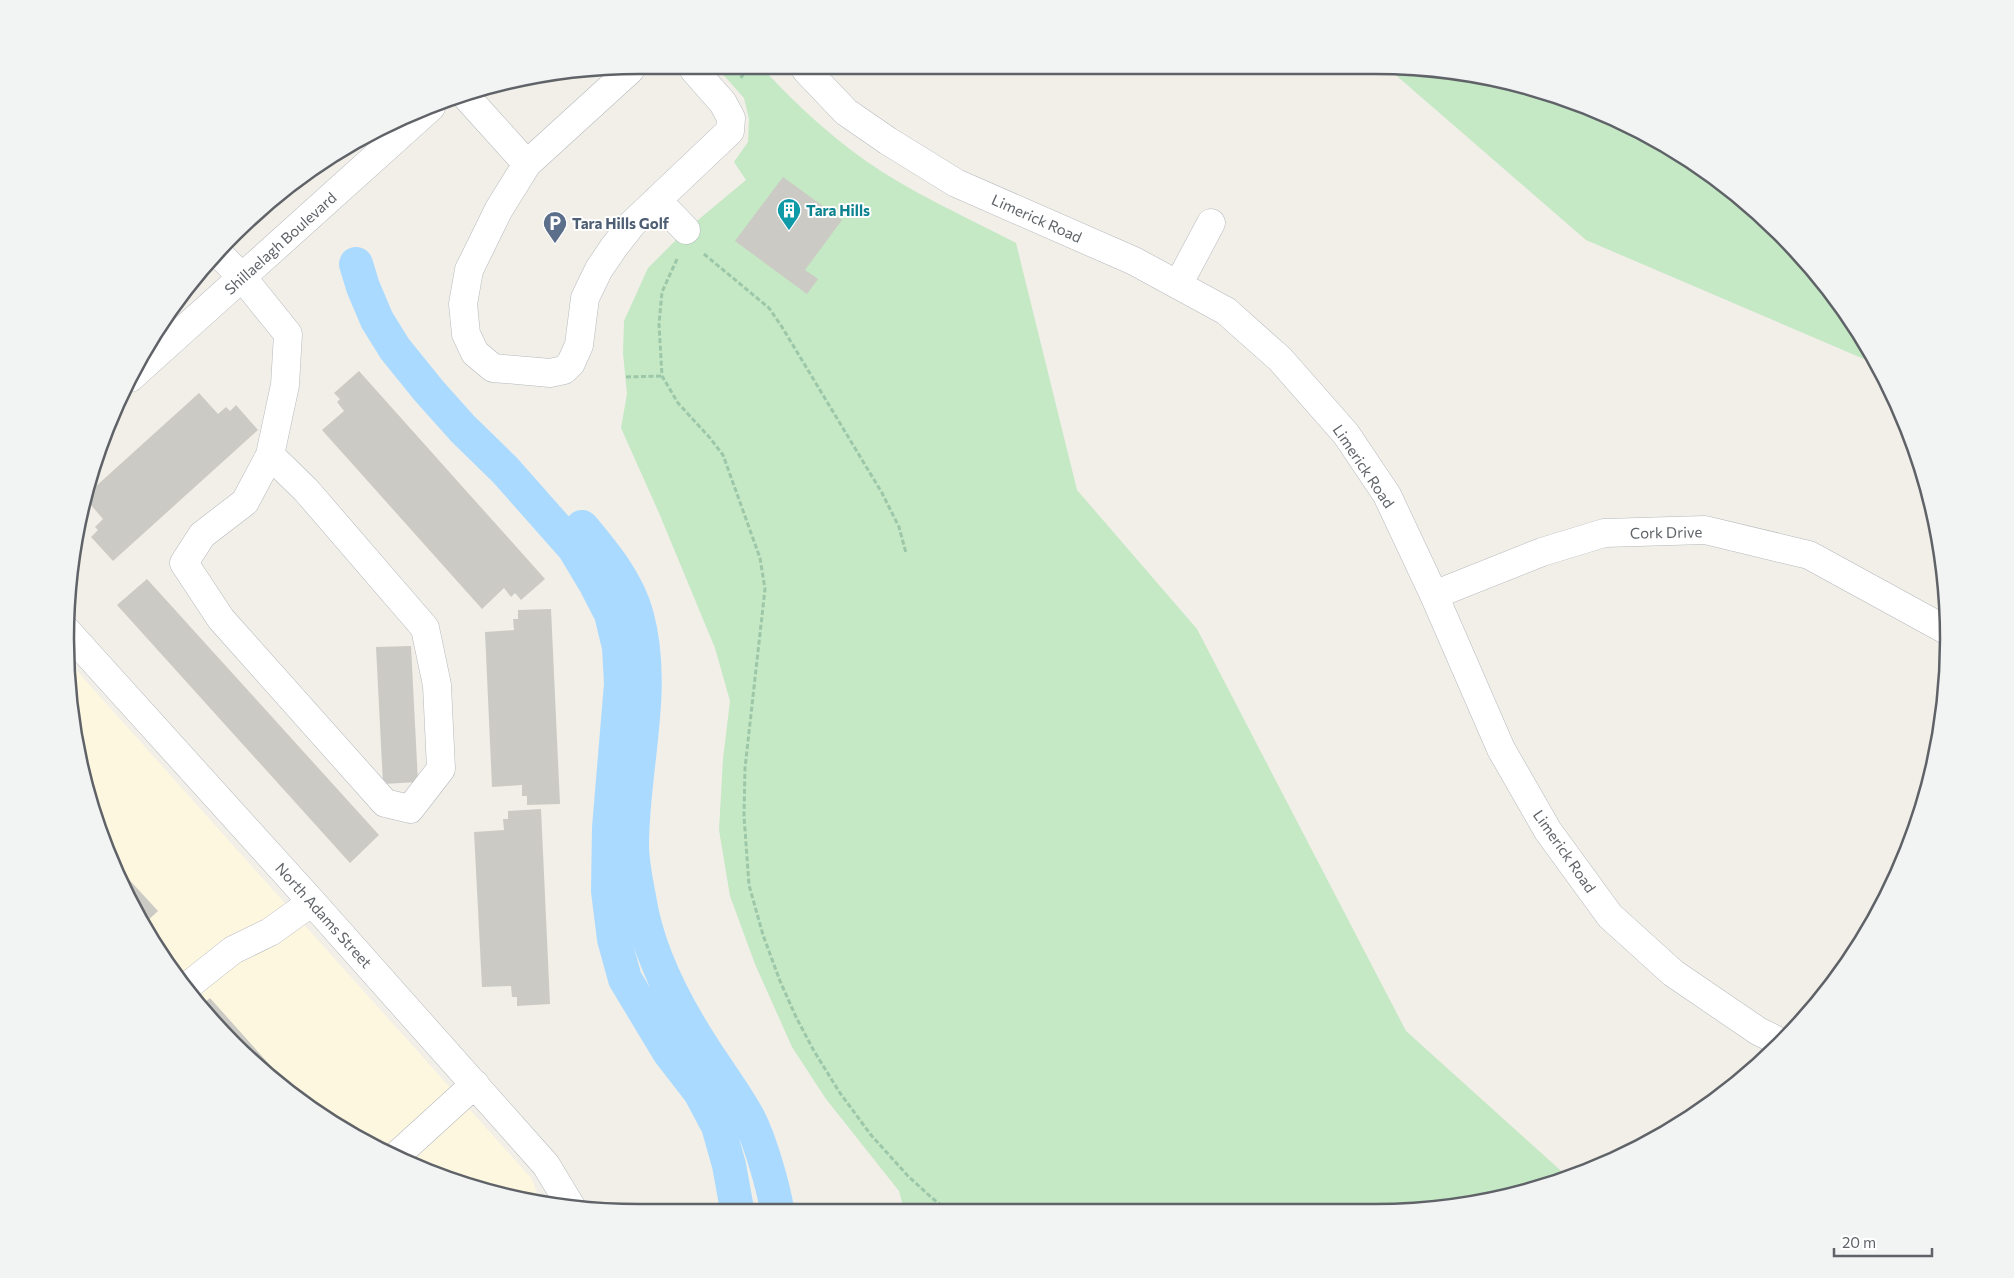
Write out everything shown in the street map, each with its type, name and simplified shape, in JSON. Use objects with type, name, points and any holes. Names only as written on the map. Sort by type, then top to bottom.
[{"type":"street","points":[[625,74],[527,164],[498,209],[470,270],[463,304],[466,334],[475,352],[493,368],[550,373],[564,370],[571,363],[579,345],[585,298],[599,269],[632,224],[730,131],[732,118],[723,103],[698,74]]},
{"type":"street","name":"Limerick Road","points":[[810,74],[846,112],[888,141],[956,183],[1134,261],[1226,310],[1280,359],[1346,434],[1387,495],[1434,595],[1501,749],[1548,832],[1610,916],[1673,973],[1758,1031],[1775,1039]]},
{"type":"street","points":[[469,100],[527,164]]},
{"type":"street","name":"Shillaelagh Boulevard","points":[[144,365],[417,120]]},
{"type":"street","points":[[657,200],[686,230]]},
{"type":"street","points":[[1178,285],[1211,223]]},
{"type":"street","points":[[222,257],[242,277],[288,334],[285,385],[270,455],[245,502],[202,535],[184,563],[221,619],[386,803],[410,809],[441,769],[438,685],[425,628],[306,490],[270,455]]},
{"type":"street","name":"Cork Drive","points":[[1434,595],[1542,552],[1604,533],[1706,530],[1809,555],[1940,627]]},
{"type":"street","name":"North Adams Street","points":[[74,639],[546,1165],[567,1199]]},
{"type":"street","points":[[191,983],[233,950],[270,932],[312,902]]},
{"type":"street","points":[[401,1151],[474,1084]]},
{"type":"path","points":[[686,230],[674,268],[662,292],[658,324],[662,376],[678,403],[710,438],[723,456],[760,558],[765,589],[749,718],[745,768],[744,816],[749,885],[763,935],[780,981],[814,1051],[840,1093],[871,1135],[908,1176],[940,1204]]},
{"type":"path","points":[[686,230],[699,250],[769,308],[782,327],[882,493],[899,527],[906,554]]},
{"type":"path","points":[[626,377],[662,376]]},
{"type":"shaded area","points":[[75,669],[531,1178],[538,1194],[493,1185],[457,1174],[389,1146],[356,1129],[325,1109],[266,1064],[214,1012],[169,953],[149,922],[117,855],[93,785],[79,713]]},
{"type":"green space","points":[[723,74],[768,74],[813,118],[866,161],[920,194],[1016,243],[1077,490],[1197,629],[1406,1031],[1562,1172],[1521,1185],[1485,1193],[1412,1203],[902,1204],[899,1191],[826,1099],[792,1047],[755,964],[730,896],[719,830],[723,759],[730,701],[715,648],[659,513],[621,428],[627,394],[623,353],[624,321],[648,268],[686,230],[746,180],[734,162],[748,142],[749,119],[744,98]]},
{"type":"green space","points":[[1395,75],[1449,79],[1521,93],[1591,117],[1658,149],[1719,191],[1775,239],[1823,295],[1867,360],[1586,240]]},
{"type":"building","name":"Tara Hills","points":[[783,177],[842,220],[805,270],[818,279],[807,294],[735,241]]},
{"type":"building","points":[[359,371],[545,579],[521,600],[515,593],[511,597],[504,588],[482,609],[322,430],[344,411],[337,402],[340,399],[334,393]]},
{"type":"building","points":[[199,393],[218,414],[226,407],[230,411],[236,405],[258,430],[113,561],[91,537],[98,530],[95,527],[103,519],[90,504],[95,487]]},
{"type":"building","points":[[147,579],[379,835],[350,863],[117,605]]},
{"type":"building","points":[[551,609],[560,804],[527,805],[527,796],[522,796],[522,785],[492,787],[485,632],[514,630],[513,619],[518,619],[518,610]]},
{"type":"building","points":[[411,646],[418,782],[383,784],[376,647]]},
{"type":"building","points":[[541,809],[550,1004],[517,1006],[517,997],[512,997],[511,986],[482,987],[474,832],[504,830],[503,819],[508,819],[508,811]]},
{"type":"building","points":[[127,877],[158,911],[148,920]]},
{"type":"building","points":[[210,998],[276,1072],[239,1039],[206,1002]]},
{"type":"waterway","points":[[356,264],[363,287],[377,320],[395,349],[463,429],[505,470],[574,548],[611,614],[619,647],[621,684],[609,828],[608,891],[614,939],[625,979],[669,1052],[700,1092],[718,1126],[729,1165],[736,1204]]},
{"type":"waterway","points":[[582,527],[607,558],[628,591],[637,616],[643,644],[645,672],[644,701],[632,845],[635,878],[648,936],[671,993],[702,1046],[749,1119],[766,1163],[776,1204]]},
{"type":"place","name":"Tara Hills","points":[[789,231]]},
{"type":"place","name":"Tara Hills Golf","points":[[555,244]]}]
